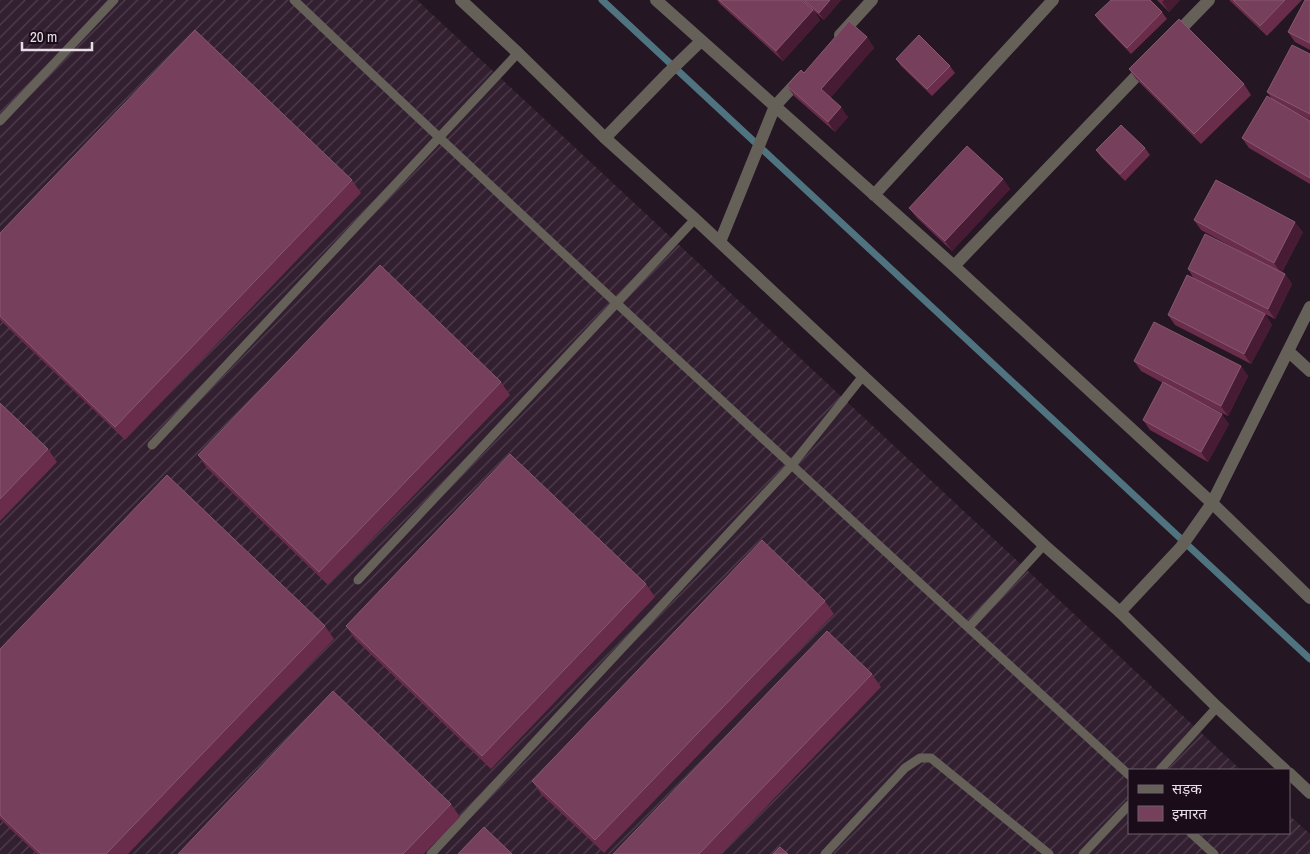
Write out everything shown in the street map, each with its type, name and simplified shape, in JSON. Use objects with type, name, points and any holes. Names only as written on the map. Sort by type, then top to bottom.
[{"type":"street","points":[[461,0],[604,138],[720,242],[1044,545],[1120,612],[1217,707],[1284,769]]},
{"type":"street","points":[[833,42],[872,0]]},
{"type":"street","points":[[874,195],[1054,0]]},
{"type":"street","points":[[1167,43],[1209,0]]},
{"type":"street","points":[[659,1],[701,41],[954,266],[1212,504],[1310,598]]},
{"type":"street","points":[[604,138],[701,41]]},
{"type":"street","points":[[954,266],[1154,58]]},
{"type":"street","points":[[720,242],[775,106],[807,71]]},
{"type":"street","points":[[1120,612],[1181,547],[1212,504],[1310,307]]},
{"type":"street","points":[[1288,351],[1310,371]]},
{"type":"street","points":[[1290,775],[1310,793]]},
{"type":"lane","points":[[0,121],[114,0]]},
{"type":"lane","points":[[294,0],[791,466],[1128,774]]},
{"type":"lane","points":[[152,446],[518,54]]},
{"type":"lane","points":[[358,580],[695,219]]},
{"type":"lane","points":[[431,854],[791,466],[863,376]]},
{"type":"lane","points":[[969,627],[1044,545]]},
{"type":"lane","points":[[1161,769],[1217,707]]},
{"type":"lane","points":[[825,854],[905,768],[920,758],[931,758],[1049,854]]},
{"type":"lane","points":[[1083,854],[1128,806]]},
{"type":"lane","points":[[1192,834],[1214,854]]},
{"type":"shaded area","points":[[0,0],[417,0],[1240,769],[1128,769],[1128,834],[1290,834],[1290,816],[1310,834],[1310,854],[0,854]]},
{"type":"building","points":[[719,0],[802,0],[813,10],[776,51]]},
{"type":"building","points":[[804,0],[830,0],[819,13]]},
{"type":"building","points":[[1111,0],[1150,0],[1162,12],[1127,48],[1095,15]]},
{"type":"building","points":[[1233,0],[1285,0],[1260,26]]},
{"type":"building","points":[[1305,0],[1310,0],[1310,43],[1288,32]]},
{"type":"building","points":[[1179,19],[1244,84],[1194,134],[1129,69]]},
{"type":"building","points":[[849,21],[867,37],[821,89],[841,107],[828,122],[787,86],[801,70],[804,73]]},
{"type":"building","points":[[195,30],[352,180],[115,427],[0,316],[0,233]]},
{"type":"building","points":[[919,35],[950,66],[927,89],[896,59]]},
{"type":"building","points":[[1292,45],[1310,54],[1310,114],[1267,92]]},
{"type":"building","points":[[1267,96],[1310,121],[1310,178],[1242,138]]},
{"type":"building","points":[[1121,125],[1145,148],[1120,174],[1096,150]]},
{"type":"building","points":[[967,146],[1003,179],[945,241],[909,208]]},
{"type":"building","points":[[1216,180],[1295,222],[1274,263],[1194,220]]},
{"type":"building","points":[[1205,234],[1285,274],[1268,309],[1188,269]]},
{"type":"building","points":[[380,265],[501,382],[319,572],[198,455]]},
{"type":"building","points":[[1187,275],[1265,314],[1244,354],[1168,315]]},
{"type":"building","points":[[1154,322],[1241,366],[1221,406],[1134,361]]},
{"type":"building","points":[[1163,382],[1222,414],[1201,452],[1143,420]]},
{"type":"building","points":[[0,403],[48,449],[0,499]]},
{"type":"building","points":[[510,454],[646,584],[482,756],[346,626]]},
{"type":"building","points":[[167,475],[325,626],[106,854],[41,854],[0,815],[0,649]]},
{"type":"building","points":[[762,540],[825,601],[595,840],[532,781]]},
{"type":"building","points":[[827,631],[872,674],[699,854],[613,854]]},
{"type":"building","points":[[333,691],[451,804],[403,854],[178,854]]},
{"type":"building","points":[[484,827],[512,854],[458,854]]},
{"type":"building","points":[[780,847],[788,854],[773,854]]},
{"type":"waterway","points":[[602,0],[1310,659]]}]
